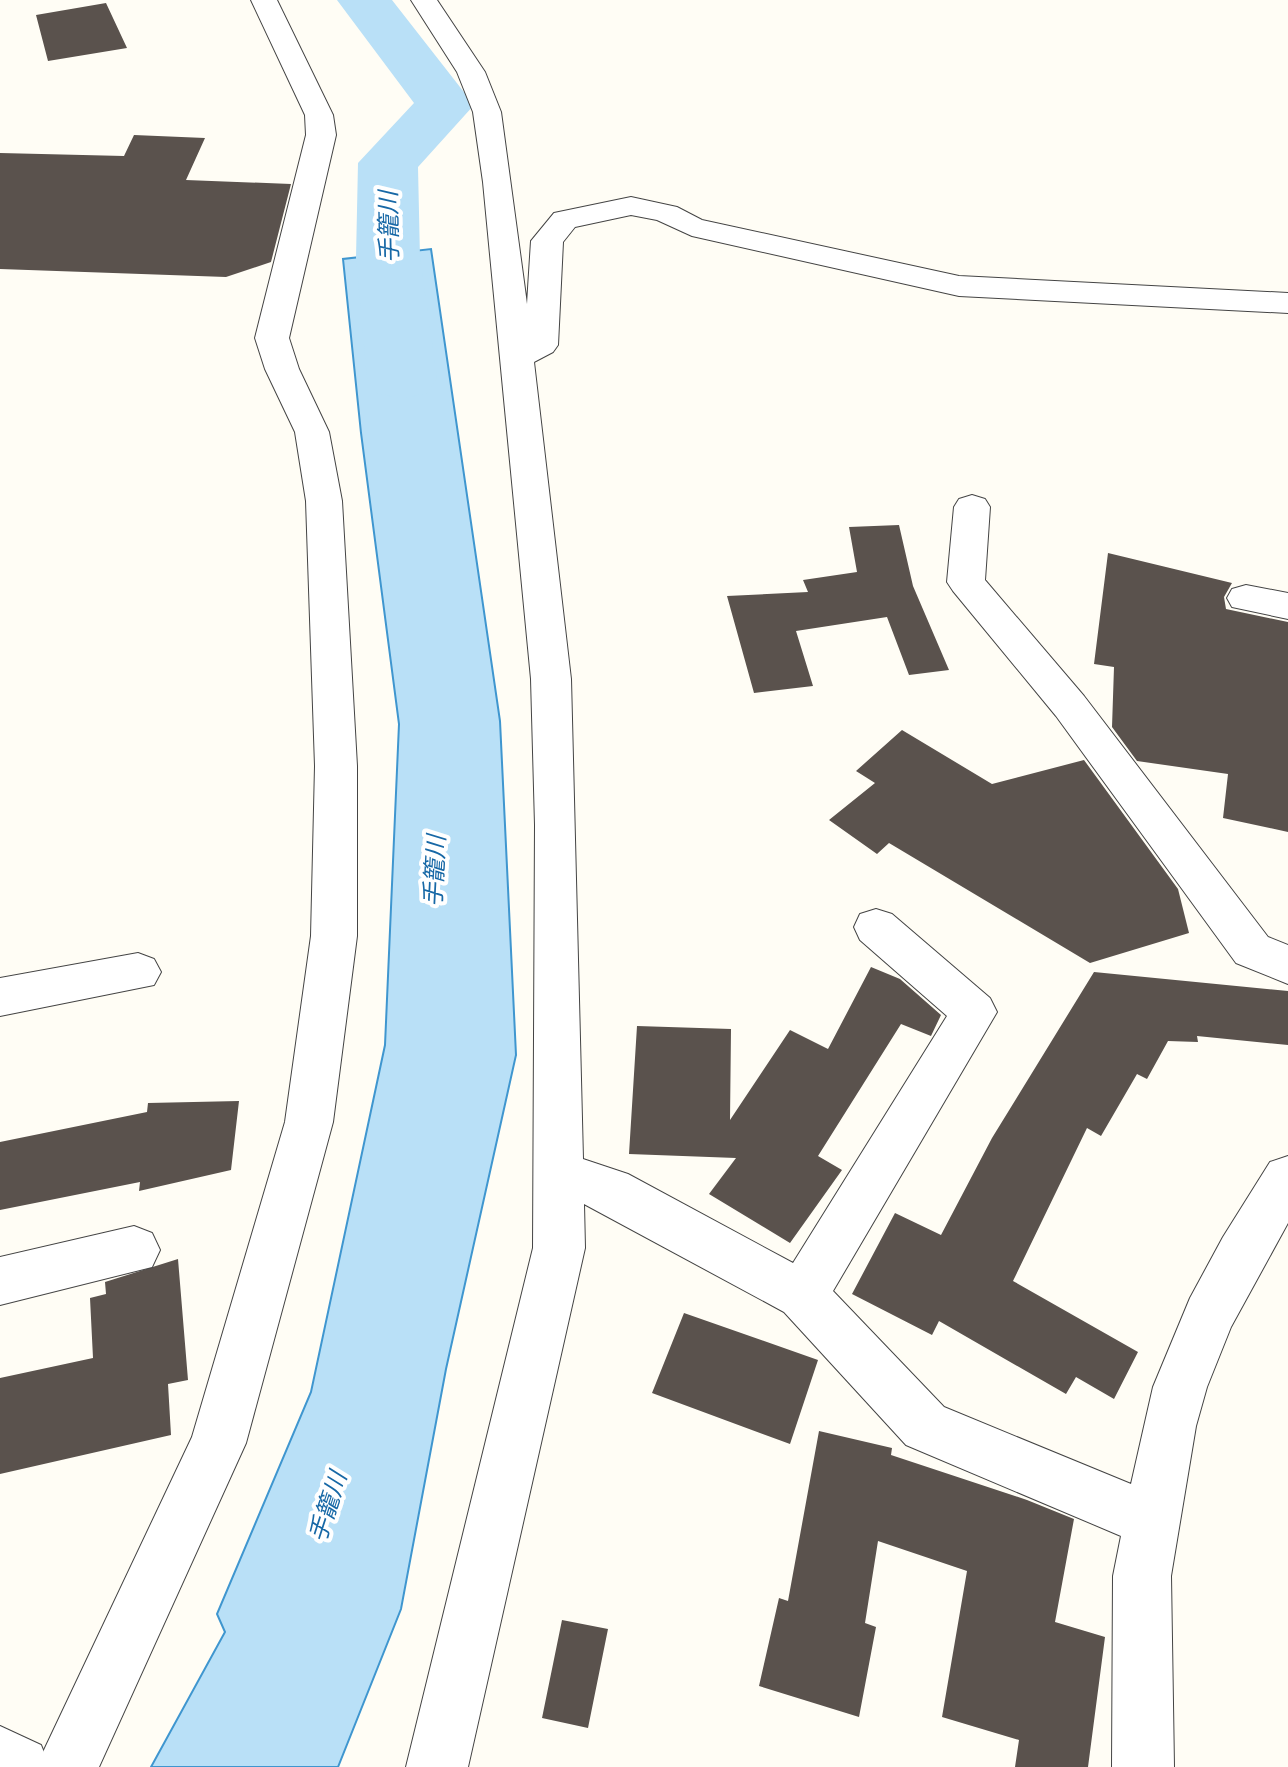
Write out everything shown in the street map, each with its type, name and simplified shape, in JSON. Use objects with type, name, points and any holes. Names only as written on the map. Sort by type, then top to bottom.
[{"type":"street","points":[[67,1767],[218,1443],[309,1122],[334,936],[336,766],[324,501],[312,432],[282,369],[272,338],[321,135],[319,115],[264,0]]},
{"type":"street","points":[[424,0],[471,72],[487,112],[551,679],[556,825],[559,1248],[437,1767]]},
{"type":"street","points":[[517,357],[541,345],[547,241],[565,220],[631,206],[666,213],[692,227],[959,286],[1288,303]]},
{"type":"street","points":[[972,507],[966,582],[1070,706],[1252,950],[1288,965]]},
{"type":"street","points":[[1246,598],[1288,606]]},
{"type":"street","points":[[802,1295],[974,1012],[876,927]]},
{"type":"street","points":[[0,997],[138,972]]},
{"type":"street","points":[[558,1173],[610,1190],[802,1295],[925,1426],[1152,1521]]},
{"type":"street","points":[[1143,1767],[1142,1576],[1169,1426],[1195,1350],[1241,1254],[1288,1178]]},
{"type":"street","points":[[0,1281],[134,1250]]},
{"type":"street","points":[[0,1757],[19,1767]]},
{"type":"water","points":[[431,249],[500,721],[516,1055],[446,1369],[401,1609],[338,1767],[151,1767],[225,1632],[217,1614],[311,1392],[385,1045],[399,724],[361,433],[343,259]]},
{"type":"building","points":[[106,3],[127,48],[48,61],[36,15]]},
{"type":"building","points":[[134,135],[205,138],[186,180],[291,184],[271,262],[226,277],[0,269],[0,153],[124,156]]},
{"type":"building","points":[[899,525],[913,586],[949,670],[909,675],[887,617],[796,631],[813,686],[754,693],[727,596],[808,592],[803,580],[857,572],[849,527]]},
{"type":"building","points":[[1108,553],[1232,583],[1224,597],[1226,609],[1288,622],[1288,832],[1223,818],[1228,774],[1137,761],[1112,727],[1114,667],[1094,664]]},
{"type":"building","points":[[902,730],[992,784],[1084,760],[1178,889],[1189,933],[1090,963],[889,843],[877,854],[829,820],[875,783],[856,771]]},
{"type":"building","points":[[871,967],[900,979],[941,1015],[931,1036],[901,1024],[818,1156],[842,1170],[790,1243],[709,1194],[736,1158],[629,1154],[637,1026],[731,1029],[730,1120],[790,1030],[828,1049]]},
{"type":"building","points":[[1094,972],[1288,991],[1288,1045],[1197,1036],[1198,1042],[1168,1041],[1147,1079],[1137,1074],[1101,1136],[1087,1128],[1013,1281],[1138,1352],[1114,1399],[1076,1377],[1066,1394],[939,1321],[932,1335],[852,1294],[895,1213],[941,1235],[992,1138]]},
{"type":"building","points":[[239,1101],[231,1170],[139,1191],[140,1182],[0,1210],[0,1142],[147,1112],[148,1103]]},
{"type":"building","points":[[178,1259],[188,1380],[168,1384],[171,1435],[0,1474],[0,1378],[93,1358],[90,1298],[106,1294],[105,1282]]},
{"type":"building","points":[[684,1313],[818,1360],[790,1444],[652,1393]]},
{"type":"building","points":[[819,1431],[892,1448],[891,1455],[1027,1500],[1074,1519],[1055,1622],[1105,1637],[1088,1767],[1015,1767],[1019,1740],[942,1717],[967,1571],[878,1541],[865,1623],[876,1627],[859,1717],[759,1686],[779,1598],[788,1601]]},
{"type":"building","points":[[562,1620],[608,1629],[588,1728],[542,1718]]},
{"type":"waterway","name":"手籠川","points":[[364,0],[445,105],[388,163],[388,258],[402,378]]}]
